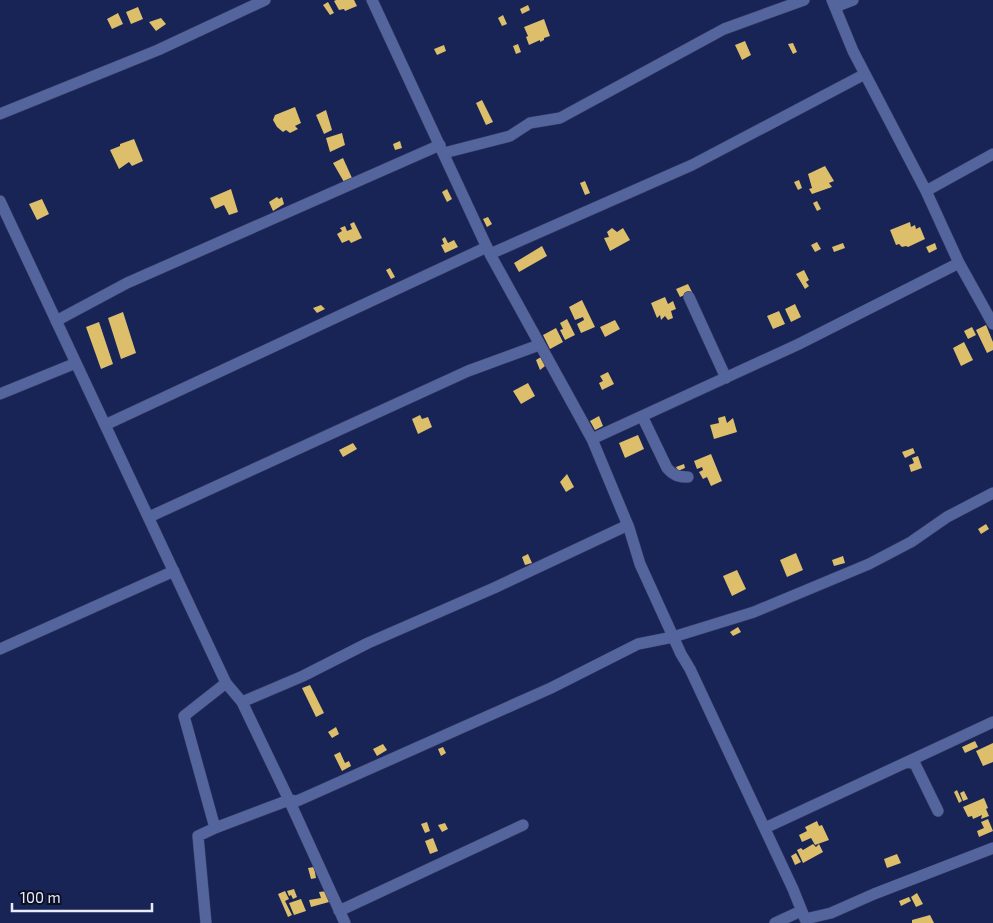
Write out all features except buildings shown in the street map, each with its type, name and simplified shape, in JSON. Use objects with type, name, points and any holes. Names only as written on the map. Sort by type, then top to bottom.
[{"type":"street","points":[[0,114],[158,50],[265,0]]},
{"type":"street","points":[[372,0],[488,250],[592,439],[628,525],[640,564],[765,828],[804,918]]},
{"type":"street","points":[[56,321],[127,283],[442,149],[510,136],[530,123],[560,118],[724,29],[804,0]]},
{"type":"street","points":[[853,0],[834,3],[853,51],[926,191],[959,263],[993,324]]},
{"type":"street","points":[[105,425],[488,250],[692,165],[864,74]]},
{"type":"street","points":[[926,191],[993,154]]},
{"type":"street","points":[[0,201],[226,683],[242,702],[345,923]]},
{"type":"street","points":[[592,439],[799,344],[959,263]]},
{"type":"street","points":[[689,297],[726,378]]},
{"type":"street","points":[[149,517],[468,371],[540,345]]},
{"type":"street","points":[[0,394],[76,363]]},
{"type":"street","points":[[642,416],[667,468],[678,477],[688,477]]},
{"type":"street","points":[[206,923],[198,836],[289,800],[297,801],[407,753],[551,688],[638,644],[673,637],[754,612],[876,561],[911,542],[947,517],[993,493]]},
{"type":"street","points":[[242,702],[303,676],[368,643],[494,588],[628,525]]},
{"type":"street","points":[[0,649],[174,571]]},
{"type":"street","points":[[215,828],[184,716],[226,683]]},
{"type":"street","points":[[765,828],[993,722]]},
{"type":"street","points":[[907,762],[915,764],[938,811]]},
{"type":"street","points":[[339,910],[523,825]]},
{"type":"street","points":[[775,923],[832,913],[874,894],[993,848]]}]
